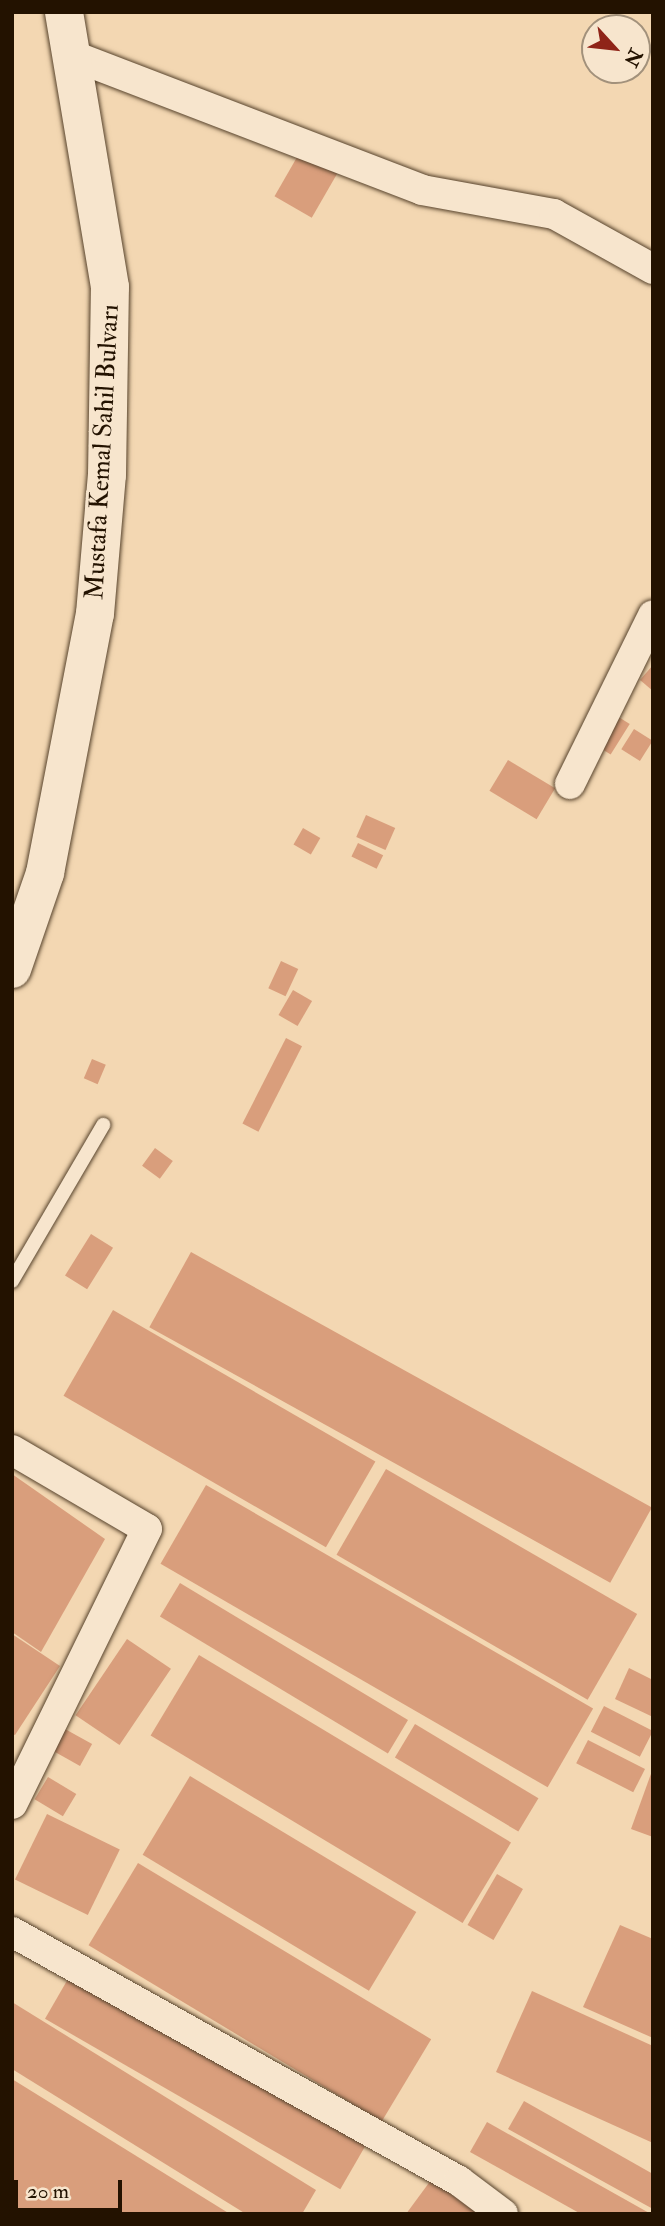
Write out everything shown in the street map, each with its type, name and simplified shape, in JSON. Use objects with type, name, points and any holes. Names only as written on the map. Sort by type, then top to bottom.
[{"type":"main road","name":"Mustafa Kemal Sahil Bulvarı","points":[[12,969],[45,873],[87,655],[107,475],[110,287],[64,12]]},
{"type":"street","points":[[71,55],[422,190],[554,214],[653,269]]},
{"type":"street","points":[[570,784],[653,615]]},
{"type":"street","points":[[12,1450],[147,1529],[12,1804]]},
{"type":"street","points":[[12,1932],[459,2181],[503,2214]]},
{"type":"lane","points":[[12,1281],[103,1125]]},
{"type":"building","points":[[300,152],[337,173],[312,218],[274,196]]},
{"type":"building","points":[[653,665],[653,691],[640,680]]},
{"type":"building","points":[[617,716],[630,724],[611,754],[598,747]]},
{"type":"building","points":[[634,729],[653,741],[640,761],[621,749]]},
{"type":"building","points":[[508,760],[555,788],[537,819],[489,791]]},
{"type":"building","points":[[366,815],[395,828],[385,850],[356,837]]},
{"type":"building","points":[[303,828],[320,838],[311,854],[294,844]]},
{"type":"building","points":[[358,843],[383,855],[377,869],[351,856]]},
{"type":"building","points":[[281,961],[298,969],[286,996],[268,988]]},
{"type":"building","points":[[293,990],[312,1001],[298,1026],[279,1015]]},
{"type":"building","points":[[286,1038],[302,1046],[258,1132],[242,1124]]},
{"type":"building","points":[[92,1059],[106,1065],[98,1084],[84,1078]]},
{"type":"building","points":[[155,1148],[173,1161],[160,1179],[142,1166]]},
{"type":"building","points":[[91,1234],[113,1248],[87,1289],[65,1276]]},
{"type":"building","points":[[191,1252],[652,1507],[610,1583],[149,1327]]},
{"type":"building","points":[[113,1310],[375,1462],[326,1547],[64,1396]]},
{"type":"building","points":[[386,1469],[637,1614],[588,1700],[336,1555]]},
{"type":"building","points":[[12,1474],[105,1539],[41,1652],[12,1632]]},
{"type":"building","points":[[206,1485],[593,1708],[548,1787],[160,1564]]},
{"type":"building","points":[[180,1583],[408,1720],[388,1753],[160,1616]]},
{"type":"building","points":[[12,1634],[60,1666],[15,1735],[12,1734]]},
{"type":"building","points":[[127,1639],[171,1669],[119,1745],[76,1715]]},
{"type":"building","points":[[199,1655],[511,1842],[463,1923],[151,1736]]},
{"type":"building","points":[[629,1668],[653,1680],[653,1717],[615,1699]]},
{"type":"building","points":[[604,1706],[653,1731],[640,1757],[591,1732]]},
{"type":"building","points":[[415,1724],[538,1798],[518,1832],[395,1757]]},
{"type":"building","points":[[65,1729],[92,1744],[80,1766],[53,1751]]},
{"type":"building","points":[[588,1740],[645,1769],[633,1792],[576,1763]]},
{"type":"building","points":[[653,1771],[653,1837],[631,1829]]},
{"type":"building","points":[[190,1776],[416,1912],[369,1991],[143,1855]]},
{"type":"building","points":[[48,1777],[76,1794],[63,1816],[35,1799]]},
{"type":"building","points":[[47,1814],[120,1850],[88,1915],[15,1880]]},
{"type":"building","points":[[138,1863],[431,2039],[382,2121],[89,1945]]},
{"type":"building","points":[[497,1874],[523,1889],[493,1940],[468,1925]]},
{"type":"building","points":[[620,1925],[653,1939],[653,2038],[583,2007]]},
{"type":"building","points":[[72,1972],[367,2142],[340,2189],[45,2019]]},
{"type":"building","points":[[532,1991],[653,2046],[653,2143],[496,2072]]},
{"type":"building","points":[[12,2002],[316,2190],[302,2214],[246,2214],[12,2069]]},
{"type":"building","points":[[12,2079],[230,2214],[25,2214],[12,2206]]},
{"type":"building","points":[[524,2101],[653,2174],[653,2209],[508,2129]]},
{"type":"building","points":[[487,2122],[651,2214],[581,2214],[470,2152]]},
{"type":"building","points":[[434,2176],[484,2214],[406,2214]]}]
